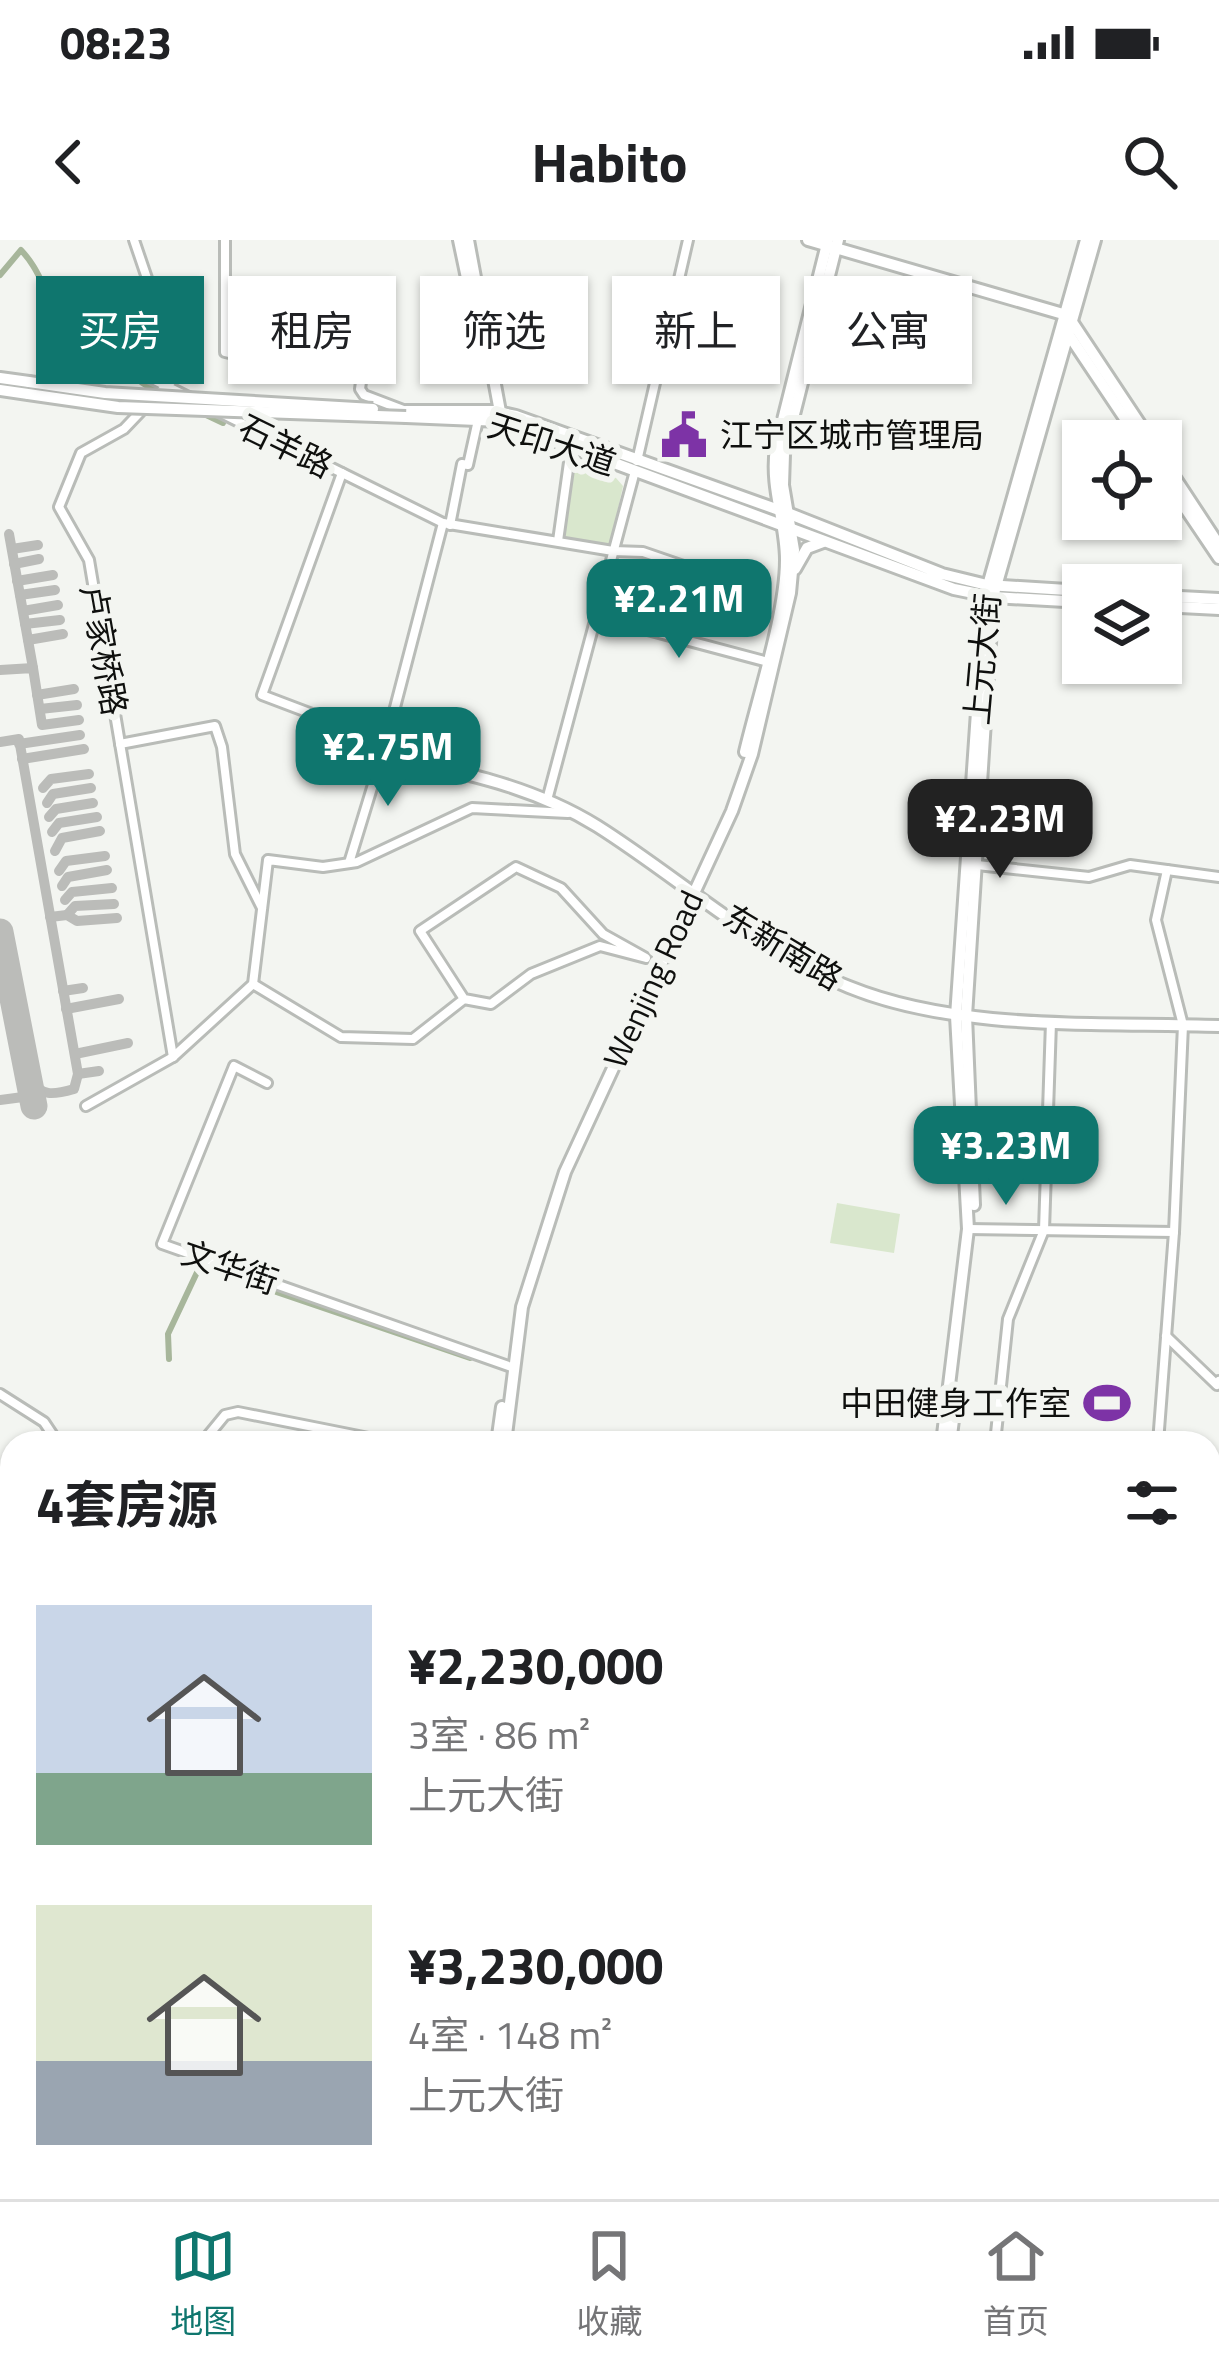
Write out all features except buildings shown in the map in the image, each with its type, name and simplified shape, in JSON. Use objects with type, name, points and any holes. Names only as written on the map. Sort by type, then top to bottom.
[{"type":"main road","points":[[463,240],[497,416]]},
{"type":"main road","points":[[808,240],[1065,322],[1135,420]]},
{"type":"main road","points":[[1085,240],[1065,322],[1127,420]]},
{"type":"main road","points":[[1065,322],[1095,240]]},
{"type":"main road","points":[[744,498],[764,489],[773,472],[781,426],[832,244]]},
{"type":"main road","points":[[785,520],[786,438],[832,244]]},
{"type":"main road","name":"上元大街","points":[[947,1431],[971,1229],[962,1012],[990,591],[1065,322]]},
{"type":"main road","name":"天印大道","points":[[0,378],[118,407],[497,416],[990,591],[1062,591]]},
{"type":"main road","name":"天印大道","points":[[0,389],[29,388]]},
{"type":"main road","name":"天印大道","points":[[406,414],[497,416],[572,448],[744,498],[827,541],[939,584],[1062,600]]},
{"type":"main road","points":[[773,472],[785,520]]},
{"type":"main road","points":[[1182,489],[1219,545]]},
{"type":"main road","points":[[1182,503],[1219,558]]},
{"type":"main road","name":"Wenjing Road","points":[[503,1431],[522,1307],[565,1172],[742,785],[792,578],[785,520]]},
{"type":"main road","name":"Wenjing Road","points":[[770,663],[784,578],[785,520]]},
{"type":"main road","points":[[792,578],[807,548],[827,541]]},
{"type":"main road","points":[[1205,598],[1219,589]]},
{"type":"main road","name":"上元大街","points":[[962,1012],[977,865],[990,591]]},
{"type":"main road","points":[[1182,597],[1219,599]]},
{"type":"main road","points":[[1182,607],[1219,609]]},
{"type":"main road","name":"东新南路","points":[[382,755],[489,777],[547,800],[595,825],[802,966],[854,989],[962,1012],[1051,1020],[1219,1023]]},
{"type":"main road","name":"东新南路","points":[[962,1012],[1182,1022]]},
{"type":"street","points":[[134,240],[146,276]]},
{"type":"street","points":[[225,240],[225,352],[265,361],[316,361],[338,344],[362,375],[364,395],[406,414]]},
{"type":"street","points":[[547,800],[636,466],[688,240]]},
{"type":"street","name":"石羊路","points":[[168,384],[178,394],[446,524],[613,551],[644,551],[745,587]]},
{"type":"street","name":"卢家桥路","points":[[168,384],[124,429],[81,452],[59,507],[89,560],[172,1057]]},
{"type":"street","points":[[349,863],[478,418]]},
{"type":"street","points":[[557,542],[572,448]]},
{"type":"street","points":[[342,473],[262,695],[386,742]]},
{"type":"street","points":[[596,616],[770,663]]},
{"type":"street","points":[[120,744],[215,726],[222,747],[235,854],[262,910]]},
{"type":"street","points":[[86,1106],[172,1057],[253,984],[268,860],[323,867],[349,863],[472,808],[571,813]]},
{"type":"street","points":[[977,865],[1089,877],[1130,865],[1219,877]]},
{"type":"street","points":[[253,984],[340,1036],[413,1039],[464,999],[491,1004],[531,974],[599,946],[646,958],[603,934],[561,888],[516,867],[419,931],[464,999]]},
{"type":"street","points":[[1159,1431],[1174,1232],[1182,1022],[1156,920],[1167,870]]},
{"type":"street","points":[[996,1431],[1009,1318],[1044,1230],[1051,1020]]},
{"type":"street","name":"文华街","points":[[268,1083],[234,1066],[162,1244],[511,1367]]},
{"type":"street","points":[[971,1229],[1174,1232]]},
{"type":"street","points":[[1166,1336],[1216,1385],[1219,1381]]},
{"type":"street","points":[[0,1394],[44,1422],[50,1431]]},
{"type":"street","points":[[212,1431],[225,1415],[238,1412],[334,1431]]},
{"type":"green space","points":[[576,460],[616,478],[623,486],[610,546],[561,537]]},
{"type":"green space","points":[[837,1203],[900,1214],[894,1253],[830,1243]]},
{"type":"waterway","points":[[0,275],[21,250],[61,313],[160,393]]},
{"type":"waterway","points":[[204,414],[223,423]]},
{"type":"waterway","points":[[169,1359],[168,1334],[200,1266],[470,1358]]},
{"type":"taxiway","points":[[9,534],[33,668]]},
{"type":"taxiway","points":[[12,549],[38,545]]},
{"type":"taxiway","points":[[14,564],[39,559]]},
{"type":"taxiway","points":[[17,581],[53,575]]},
{"type":"taxiway","points":[[20,595],[55,590]]},
{"type":"taxiway","points":[[23,611],[58,605]]},
{"type":"taxiway","points":[[25,624],[60,620]]},
{"type":"taxiway","points":[[28,640],[63,634]]},
{"type":"taxiway","points":[[0,670],[33,668],[42,725],[79,720]]},
{"type":"taxiway","points":[[37,695],[74,689]]},
{"type":"taxiway","points":[[40,709],[77,705]]},
{"type":"taxiway","points":[[19,744],[80,735]]},
{"type":"taxiway","points":[[0,742],[19,739],[78,1074],[74,1089],[54,1093],[38,1089],[29,1078]]},
{"type":"taxiway","points":[[22,759],[84,749]]},
{"type":"taxiway","points":[[43,788],[51,779],[89,774]]},
{"type":"taxiway","points":[[47,803],[53,794],[91,788]]},
{"type":"taxiway","points":[[49,817],[56,809],[93,803]]},
{"type":"taxiway","points":[[52,832],[59,823],[97,817]]},
{"type":"taxiway","points":[[55,851],[62,838],[100,831]]},
{"type":"taxiway","points":[[59,871],[66,861],[105,856]]},
{"type":"taxiway","points":[[62,886],[68,877],[107,870]]},
{"type":"taxiway","points":[[65,900],[72,892],[112,888]]},
{"type":"taxiway","points":[[67,915],[75,906],[114,904]]},
{"type":"taxiway","points":[[50,917],[117,918]]},
{"type":"taxiway","points":[[63,991],[83,988]]},
{"type":"taxiway","points":[[66,1009],[119,999]]},
{"type":"taxiway","points":[[75,1054],[128,1043]]},
{"type":"taxiway","points":[[78,1074],[99,1071]]},
{"type":"taxiway","points":[[0,1100],[23,1097]]},
{"type":"runway","points":[[0,932],[34,1106]]},
{"type":"place","name":"江宁区城市管理局","points":[[684,435]]},
{"type":"place","name":"中田健身工作室","points":[[1107,1403]]}]
